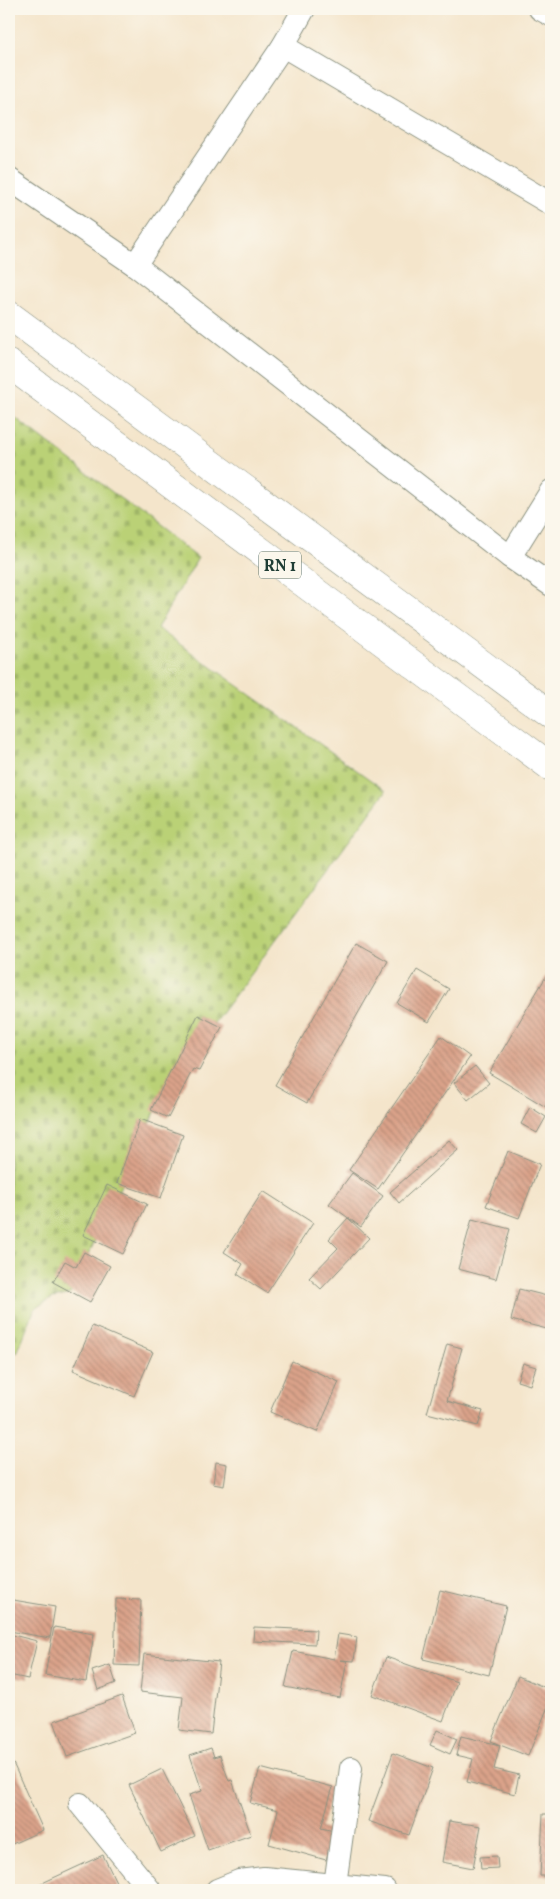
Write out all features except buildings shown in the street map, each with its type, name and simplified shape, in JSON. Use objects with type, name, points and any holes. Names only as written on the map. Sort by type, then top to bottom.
[{"type":"highway","name":"RN 1","points":[[9,315],[551,716]]},
{"type":"highway","name":"RN 1","points":[[9,364],[551,767]]},
{"type":"street","points":[[135,265],[283,46],[304,9]]},
{"type":"street","points":[[540,9],[551,15]]},
{"type":"street","points":[[283,46],[551,204]]},
{"type":"street","points":[[9,179],[135,265],[510,557],[551,585]]},
{"type":"street","points":[[510,557],[551,491]]},
{"type":"street","points":[[335,1885],[351,1768]]},
{"type":"street","points":[[80,1804],[150,1890]]},
{"type":"street","points":[[217,1890],[240,1881],[264,1878],[385,1890]]},
{"type":"green space","points":[[9,413],[198,558],[157,628],[386,791],[206,1034],[195,1027],[70,1294],[53,1298],[35,1308],[17,1353],[9,1350]]}]
